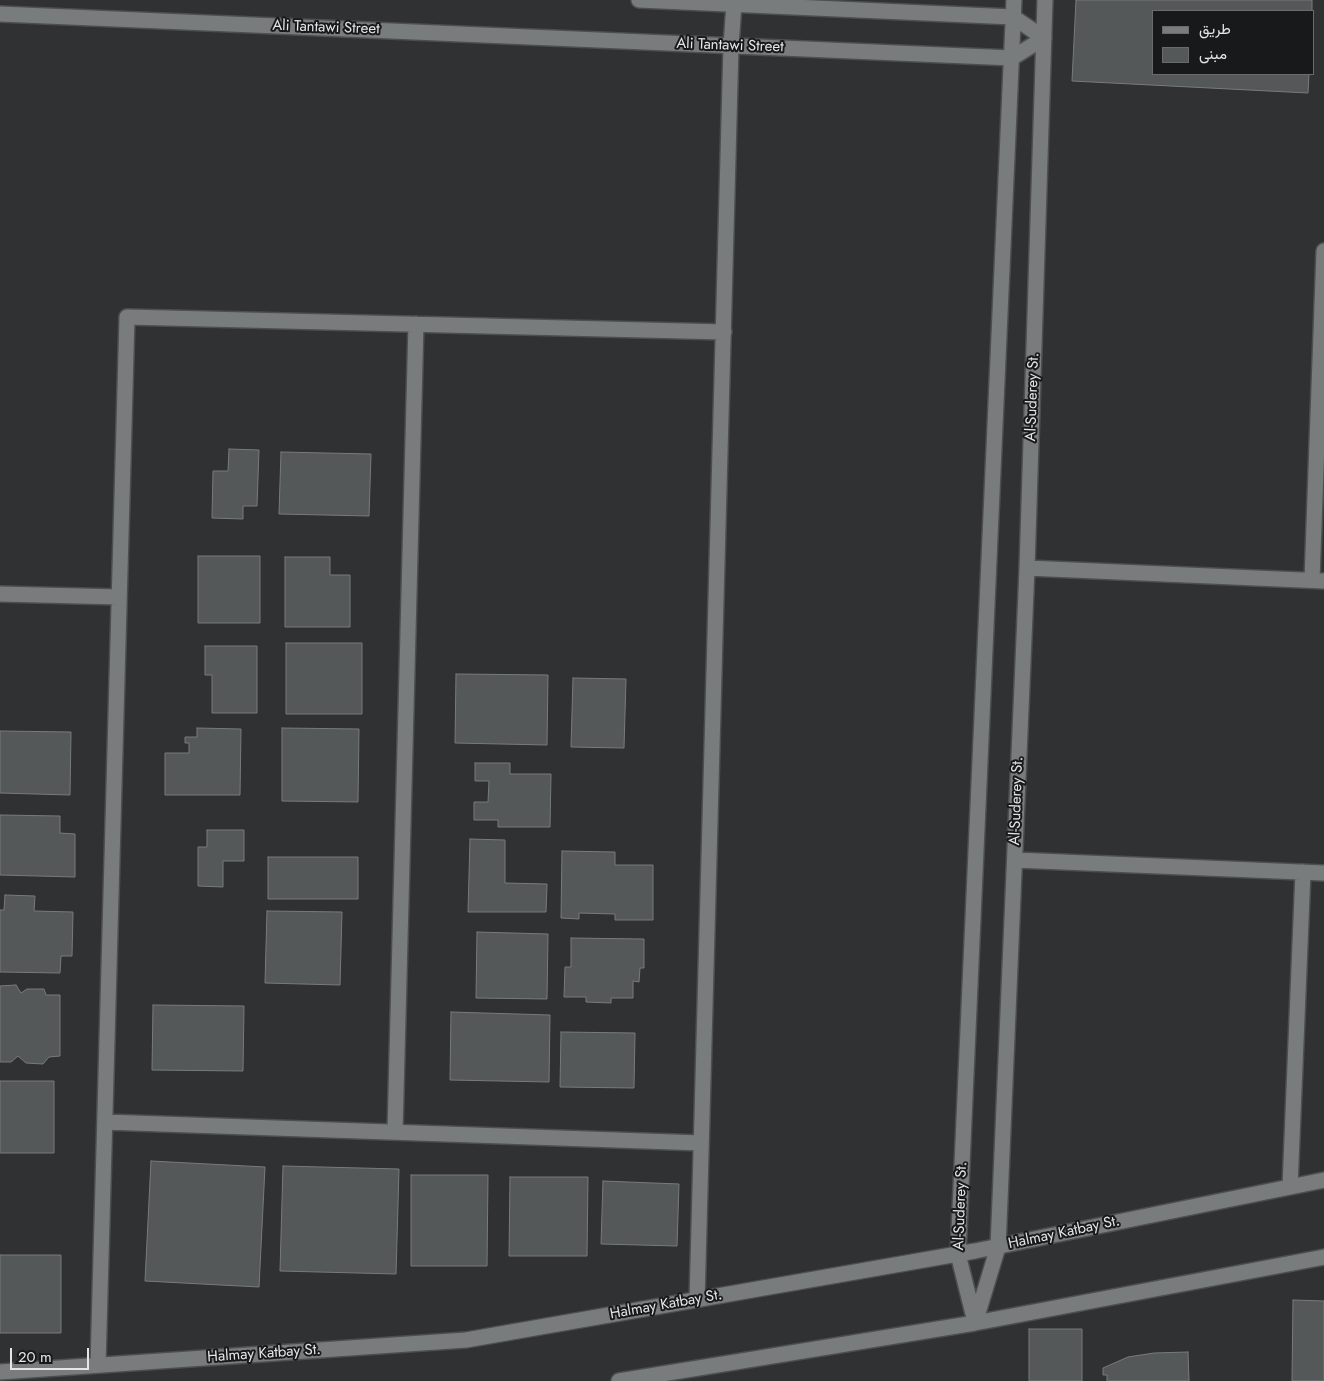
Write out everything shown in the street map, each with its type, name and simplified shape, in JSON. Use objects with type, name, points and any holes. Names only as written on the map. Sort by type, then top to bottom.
[{"type":"street","points":[[639,0],[1013,17],[1044,38],[1012,58]]},
{"type":"street","name":"Al-Suderey St.","points":[[975,1323],[958,1254],[1014,0]]},
{"type":"street","name":"Al-Suderey St.","points":[[975,1323],[998,1247],[1027,568],[1045,0]]},
{"type":"street","points":[[697,1300],[731,46],[734,4]]},
{"type":"street","name":"Ali Tantawi Street","points":[[0,14],[1012,58]]},
{"type":"street","points":[[1027,568],[1318,580],[1324,251]]},
{"type":"street","points":[[98,1365],[127,317],[724,332]]},
{"type":"street","points":[[396,1132],[416,324]]},
{"type":"street","points":[[0,594],[119,597]]},
{"type":"street","points":[[1015,860],[1324,873]]},
{"type":"street","points":[[1290,1187],[1303,872]]},
{"type":"street","points":[[105,1122],[701,1143]]},
{"type":"street","name":"Halmay Katbay St.","points":[[0,1372],[466,1340],[998,1247],[1324,1180]]},
{"type":"street","points":[[619,1381],[975,1323],[1324,1257]]},
{"type":"building","points":[[1076,0],[1312,0],[1312,10],[1152,10],[1152,75],[1309,75],[1308,93],[1072,81]]},
{"type":"building","points":[[229,449],[259,450],[257,506],[243,506],[243,519],[212,518],[213,471],[228,471]]},
{"type":"building","points":[[281,452],[371,454],[369,516],[279,514]]},
{"type":"building","points":[[198,556],[260,556],[260,623],[198,623]]},
{"type":"building","points":[[285,557],[330,557],[330,575],[350,575],[350,627],[285,627]]},
{"type":"building","points":[[286,643],[362,643],[362,714],[286,714]]},
{"type":"building","points":[[205,646],[257,646],[257,713],[212,713],[212,675],[205,675]]},
{"type":"building","points":[[456,674],[548,675],[547,745],[455,743]]},
{"type":"building","points":[[573,678],[626,679],[624,748],[571,747]]},
{"type":"building","points":[[197,728],[241,729],[240,795],[165,795],[165,753],[189,753],[189,743],[185,743],[185,737],[197,737]]},
{"type":"building","points":[[282,728],[359,729],[358,802],[282,801]]},
{"type":"building","points":[[0,731],[71,732],[70,795],[0,793]]},
{"type":"building","points":[[475,763],[510,763],[510,774],[551,774],[550,827],[498,827],[498,820],[474,820],[474,802],[488,802],[489,781],[475,781]]},
{"type":"building","points":[[0,815],[60,816],[60,833],[75,834],[75,877],[0,875]]},
{"type":"building","points":[[207,830],[244,830],[244,861],[223,861],[223,887],[198,886],[198,847],[207,847]]},
{"type":"building","points":[[470,839],[505,840],[505,883],[547,884],[546,912],[468,912]]},
{"type":"building","points":[[562,851],[615,852],[615,865],[653,865],[653,920],[615,920],[615,914],[579,913],[579,919],[561,918]]},
{"type":"building","points":[[268,857],[358,857],[358,899],[268,899]]},
{"type":"building","points":[[5,895],[35,896],[34,911],[73,912],[72,956],[61,956],[60,973],[0,972],[0,910],[4,910]]},
{"type":"building","points":[[267,911],[342,912],[340,985],[265,983]]},
{"type":"building","points":[[477,932],[548,934],[547,999],[476,998]]},
{"type":"building","points":[[571,938],[644,939],[644,968],[640,968],[639,982],[633,981],[633,998],[611,998],[611,1003],[586,1002],[586,997],[564,997],[565,967],[571,967]]},
{"type":"building","points":[[16,985],[21,993],[27,989],[44,989],[46,995],[60,995],[60,1056],[49,1057],[43,1064],[26,1063],[18,1056],[11,1062],[0,1062],[0,986]]},
{"type":"building","points":[[153,1005],[244,1006],[243,1071],[152,1070]]},
{"type":"building","points":[[451,1012],[550,1015],[549,1082],[450,1080]]},
{"type":"building","points":[[561,1032],[635,1033],[634,1088],[560,1087]]},
{"type":"building","points":[[0,1081],[54,1081],[54,1153],[0,1153]]},
{"type":"building","points":[[151,1161],[265,1167],[259,1287],[145,1281]]},
{"type":"building","points":[[283,1166],[399,1169],[396,1274],[280,1271]]},
{"type":"building","points":[[411,1175],[488,1175],[487,1266],[411,1266]]},
{"type":"building","points":[[510,1177],[588,1177],[587,1256],[509,1256]]},
{"type":"building","points":[[603,1181],[679,1184],[677,1246],[601,1244]]},
{"type":"building","points":[[0,1255],[61,1255],[61,1333],[0,1333]]},
{"type":"building","points":[[1293,1300],[1324,1301],[1324,1381],[1292,1381]]},
{"type":"building","points":[[1029,1329],[1082,1329],[1082,1381],[1029,1381]]},
{"type":"building","points":[[1188,1352],[1189,1381],[1107,1381],[1107,1375],[1103,1375],[1103,1368],[1128,1357],[1154,1353]]}]
